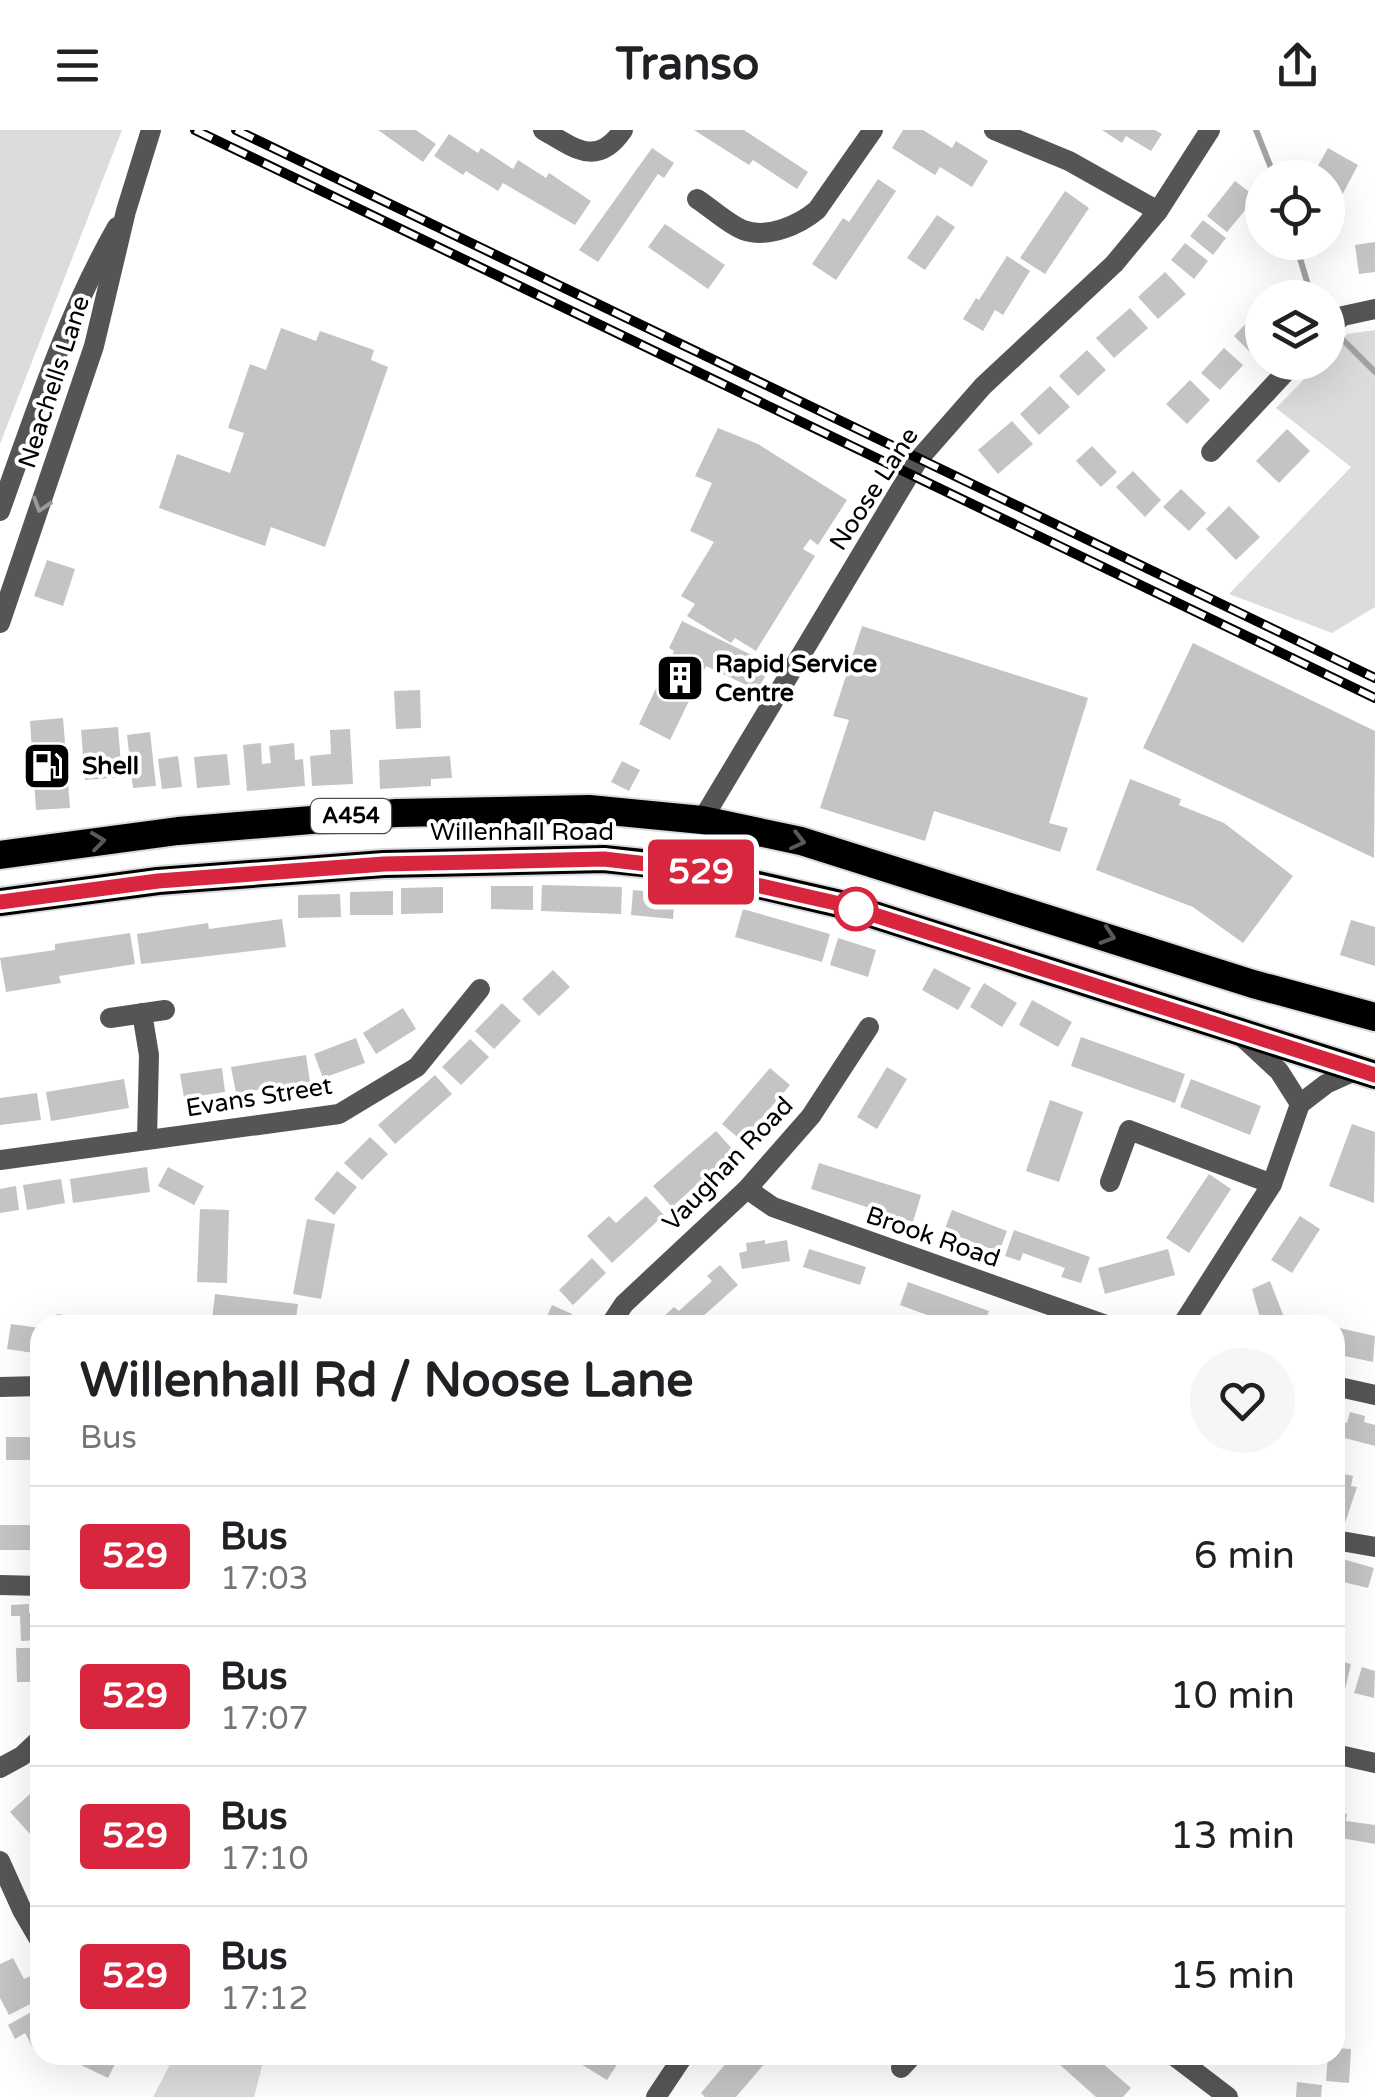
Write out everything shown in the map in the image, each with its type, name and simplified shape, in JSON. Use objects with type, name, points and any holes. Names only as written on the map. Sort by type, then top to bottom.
[{"type":"highway","name":"Willenhall Road","points":[[0,855],[178,831],[396,813],[589,810],[702,820],[802,841],[1254,984],[1375,1017]]},
{"type":"highway","name":"Willenhall Road","points":[[0,902],[158,881],[482,860],[604,859],[682,868],[840,904],[1366,1073]]},
{"type":"highway","points":[[0,918],[113,899],[158,881]]},
{"type":"street","name":"Neachells Lane","points":[[0,622],[9,568],[94,346],[126,211],[151,130]]},
{"type":"street","points":[[543,130],[582,153],[597,152],[624,130]]},
{"type":"street","points":[[697,198],[744,231],[778,231],[817,210],[873,130]]},
{"type":"street","points":[[994,130],[1070,161],[1158,211]]},
{"type":"street","name":"Noose Lane","points":[[702,820],[918,460],[983,386],[1084,293],[1158,211],[1210,130]]},
{"type":"street","name":"Neachells Lane","points":[[0,511],[64,335],[90,274],[126,211]]},
{"type":"street","points":[[1345,316],[1375,309]]},
{"type":"street","points":[[64,335],[94,346]]},
{"type":"street","points":[[1211,452],[1278,380]]},
{"type":"street","name":"Evans Street","points":[[0,1160],[338,1114],[416,1067],[480,989]]},
{"type":"street","points":[[110,1018],[165,1010]]},
{"type":"street","points":[[142,1014],[149,1054],[146,1139]]},
{"type":"street","name":"Vaughan Road","points":[[617,1315],[747,1189],[810,1116],[869,1027]]},
{"type":"street","points":[[1238,1032],[1278,1072],[1300,1104]]},
{"type":"street","points":[[1188,1315],[1272,1184],[1300,1104],[1326,1084],[1366,1073]]},
{"type":"street","points":[[1110,1182],[1128,1130],[1272,1184]]},
{"type":"street","name":"Brook Road","points":[[747,1189],[773,1207],[1078,1315]]},
{"type":"street","points":[[0,1387],[30,1386]]},
{"type":"street","points":[[1345,1388],[1375,1395]]},
{"type":"street","points":[[1345,1542],[1375,1548]]},
{"type":"street","points":[[0,1585],[30,1586]]},
{"type":"street","points":[[0,1768],[30,1749]]},
{"type":"street","points":[[1345,1756],[1375,1763]]},
{"type":"street","points":[[0,1861],[30,1921]]},
{"type":"street","points":[[656,2097],[677,2065]]},
{"type":"street","points":[[1186,2065],[1228,2097]]},
{"type":"shaded area","points":[[0,130],[122,130],[0,444]]},
{"type":"shaded area","points":[[1375,330],[1375,607],[1332,633],[1229,594],[1351,467],[1276,408],[1303,380],[1345,380],[1347,334]]},
{"type":"shaded area","points":[[170,2065],[262,2065],[254,2097],[153,2097]]},
{"type":"building","points":[[378,130],[416,130],[436,144],[423,162]]},
{"type":"building","points":[[694,130],[744,130],[808,172],[797,189],[753,160],[749,165]]},
{"type":"building","points":[[903,130],[923,130],[952,148],[956,141],[988,161],[972,187],[940,167],[935,175],[892,148]]},
{"type":"building","points":[[1102,130],[1155,130],[1162,134],[1151,151],[1126,136],[1122,143]]},
{"type":"building","points":[[449,134],[478,153],[481,148],[513,169],[518,160],[546,178],[549,173],[591,201],[575,225],[503,183],[498,191],[466,171],[463,175],[434,156]]},
{"type":"building","points":[[652,148],[674,163],[664,178],[658,174],[598,262],[579,250]]},
{"type":"building","points":[[1328,148],[1358,165],[1345,189],[1345,160],[1321,160]]},
{"type":"building","points":[[878,179],[896,191],[836,280],[812,264],[843,218],[849,222]]},
{"type":"building","points":[[1235,181],[1245,189],[1245,210],[1227,232],[1207,216]]},
{"type":"building","points":[[1065,191],[1089,208],[1045,274],[1020,258]]},
{"type":"building","points":[[937,215],[955,227],[925,270],[907,258]]},
{"type":"building","points":[[1203,220],[1226,238],[1213,255],[1190,236]]},
{"type":"building","points":[[665,224],[725,265],[708,289],[648,247]]},
{"type":"building","points":[[1375,242],[1375,272],[1359,274],[1355,245]]},
{"type":"building","points":[[1185,243],[1208,261],[1194,279],[1171,260]]},
{"type":"building","points":[[1007,256],[1030,271],[1003,315],[995,310],[983,331],[963,319]]},
{"type":"building","points":[[1165,272],[1186,294],[1158,319],[1138,297]]},
{"type":"building","points":[[1130,308],[1148,328],[1114,358],[1096,338]]},
{"type":"building","points":[[1245,325],[1245,347],[1234,336]]},
{"type":"building","points":[[281,328],[316,341],[320,331],[374,350],[371,360],[388,367],[325,547],[271,527],[265,546],[159,508],[177,454],[230,473],[244,433],[228,428],[250,364],[266,370]]},
{"type":"building","points":[[1224,348],[1243,365],[1220,390],[1201,373]]},
{"type":"building","points":[[1087,350],[1106,370],[1078,396],[1059,376]]},
{"type":"building","points":[[1190,380],[1210,400],[1187,424],[1166,404]]},
{"type":"building","points":[[1050,386],[1070,407],[1039,435],[1020,414]]},
{"type":"building","points":[[1012,421],[1033,444],[998,474],[978,450]]},
{"type":"building","points":[[718,428],[758,444],[847,500],[818,545],[810,539],[803,549],[815,556],[756,651],[735,638],[731,643],[687,616],[695,604],[681,596],[714,542],[690,531],[712,483],[695,476]]},
{"type":"building","points":[[1287,429],[1310,451],[1279,483],[1256,461]]},
{"type":"building","points":[[1092,446],[1117,472],[1101,487],[1076,461]]},
{"type":"building","points":[[1133,471],[1161,500],[1145,517],[1116,487]]},
{"type":"building","points":[[1181,489],[1206,513],[1189,531],[1163,507]]},
{"type":"building","points":[[1229,506],[1260,537],[1236,560],[1206,529]]},
{"type":"building","points":[[47,560],[75,569],[63,606],[34,596]]},
{"type":"building","name":"Rapid Service Centre","points":[[682,621],[772,665],[757,690],[706,666],[670,740],[639,724],[674,651],[669,648]]},
{"type":"building","points":[[862,626],[1088,698],[1049,823],[1068,828],[1060,852],[934,811],[925,841],[820,808],[849,720],[833,716]]},
{"type":"building","points":[[1193,643],[1375,731],[1374,858],[1143,748]]},
{"type":"building","points":[[420,690],[421,728],[396,729],[394,691]]},
{"type":"building","points":[[63,718],[70,808],[36,810],[30,721]]},
{"type":"building","points":[[118,727],[122,777],[85,780],[81,730]]},
{"type":"building","points":[[350,729],[353,784],[312,786],[310,756],[331,754],[330,730]]},
{"type":"building","points":[[150,732],[156,786],[133,788],[127,735]]},
{"type":"building","points":[[261,743],[262,764],[271,763],[269,746],[294,743],[295,760],[303,759],[305,786],[247,791],[243,745]]},
{"type":"building","points":[[227,754],[230,785],[197,788],[194,757]]},
{"type":"building","points":[[178,756],[182,787],[162,789],[158,759]]},
{"type":"building","points":[[450,756],[452,778],[431,779],[431,786],[380,789],[379,760]]},
{"type":"building","points":[[622,761],[640,770],[629,791],[611,782]]},
{"type":"building","points":[[1130,779],[1181,799],[1179,805],[1224,823],[1293,876],[1243,943],[1193,907],[1096,870]]},
{"type":"building","points":[[542,885],[622,887],[621,914],[541,911]]},
{"type":"building","points":[[491,886],[533,886],[533,910],[491,909]]},
{"type":"building","points":[[443,887],[443,913],[401,914],[401,888]]},
{"type":"building","points":[[633,890],[675,894],[673,919],[631,915]]},
{"type":"building","points":[[393,891],[393,915],[350,915],[350,892]]},
{"type":"building","points":[[340,894],[341,917],[298,918],[298,895]]},
{"type":"building","points":[[743,909],[830,934],[822,962],[735,937]]},
{"type":"building","points":[[282,919],[286,947],[141,964],[137,934],[208,923],[209,929]]},
{"type":"building","points":[[1351,920],[1375,927],[1375,966],[1340,955]]},
{"type":"building","points":[[130,933],[135,964],[59,976],[61,983],[6,992],[0,958],[55,950],[55,944]]},
{"type":"building","points":[[838,938],[876,950],[868,977],[830,965]]},
{"type":"building","points":[[934,968],[971,988],[958,1010],[922,990]]},
{"type":"building","points":[[553,970],[570,987],[539,1016],[522,999]]},
{"type":"building","points":[[984,983],[1017,1003],[1002,1027],[970,1007]]},
{"type":"building","points":[[1032,1000],[1072,1022],[1058,1047],[1019,1025]]},
{"type":"building","points":[[502,1003],[521,1021],[494,1049],[475,1031]]},
{"type":"building","points":[[403,1008],[416,1029],[376,1054],[363,1033]]},
{"type":"building","points":[[1081,1037],[1185,1074],[1175,1103],[1071,1066]]},
{"type":"building","points":[[356,1038],[365,1063],[323,1078],[314,1054]]},
{"type":"building","points":[[470,1039],[489,1057],[461,1085],[442,1067]]},
{"type":"building","points":[[306,1055],[310,1082],[236,1093],[231,1067]]},
{"type":"building","points":[[887,1067],[907,1079],[877,1129],[857,1117]]},
{"type":"building","points":[[222,1068],[225,1092],[184,1098],[180,1074]]},
{"type":"building","points":[[770,1068],[790,1085],[742,1141],[722,1124]]},
{"type":"building","points":[[435,1075],[452,1094],[395,1144],[378,1125]]},
{"type":"building","points":[[124,1079],[129,1108],[51,1121],[46,1092]]},
{"type":"building","points":[[1191,1079],[1261,1106],[1250,1135],[1180,1107]]},
{"type":"building","points":[[37,1093],[41,1120],[0,1125],[0,1098]]},
{"type":"building","points":[[1050,1100],[1083,1112],[1059,1182],[1026,1171]]},
{"type":"building","points":[[1352,1124],[1375,1132],[1374,1203],[1329,1186]]},
{"type":"building","points":[[716,1131],[734,1151],[672,1207],[653,1186]]},
{"type":"building","points":[[370,1137],[388,1154],[362,1180],[344,1163]]},
{"type":"building","points":[[819,1163],[921,1195],[913,1222],[811,1189]]},
{"type":"building","points":[[147,1167],[150,1192],[73,1203],[70,1179]]},
{"type":"building","points":[[168,1167],[204,1186],[194,1205],[158,1186]]},
{"type":"building","points":[[337,1171],[357,1187],[334,1215],[314,1199]]},
{"type":"building","points":[[1209,1174],[1231,1189],[1189,1253],[1166,1238]]},
{"type":"building","points":[[61,1179],[65,1203],[27,1210],[23,1185]]},
{"type":"building","points":[[16,1186],[19,1210],[0,1213],[0,1189]]},
{"type":"building","points":[[646,1196],[664,1215],[612,1263],[587,1236],[609,1216],[616,1223]]},
{"type":"building","points":[[200,1209],[229,1210],[227,1283],[197,1282]]},
{"type":"building","points":[[952,1210],[1007,1231],[999,1252],[944,1231]]},
{"type":"building","points":[[1300,1216],[1320,1229],[1292,1273],[1271,1260]]},
{"type":"building","points":[[307,1219],[335,1224],[321,1299],[293,1294]]},
{"type":"building","points":[[1014,1230],[1090,1257],[1081,1283],[1061,1277],[1065,1268],[1023,1253],[1020,1261],[1005,1256]]},
{"type":"building","points":[[765,1240],[765,1244],[787,1240],[790,1261],[742,1269],[739,1253],[747,1251],[746,1243]]},
{"type":"building","points":[[809,1249],[866,1267],[860,1285],[803,1267]]},
{"type":"building","points":[[1168,1249],[1175,1275],[1105,1294],[1098,1268]]},
{"type":"building","points":[[592,1258],[606,1273],[573,1305],[559,1290]]},
{"type":"building","points":[[720,1265],[738,1285],[704,1315],[665,1315],[674,1307],[679,1311],[712,1281],[707,1276]]},
{"type":"building","points":[[1270,1281],[1283,1315],[1259,1315],[1252,1289]]},
{"type":"building","points":[[908,1282],[989,1311],[988,1315],[927,1315],[900,1305]]},
{"type":"building","points":[[215,1294],[298,1304],[296,1315],[212,1315]]},
{"type":"building","points":[[552,1305],[572,1314],[572,1315],[548,1315]]},
{"type":"building","points":[[11,1324],[30,1327],[30,1352],[7,1349]]},
{"type":"building","points":[[1345,1329],[1375,1336],[1373,1362],[1345,1356]]},
{"type":"building","points":[[1350,1412],[1365,1416],[1364,1422],[1375,1425],[1375,1446],[1345,1438]]},
{"type":"building","points":[[6,1437],[30,1437],[30,1460],[6,1460]]},
{"type":"building","points":[[1345,1474],[1353,1476],[1351,1486],[1357,1487],[1345,1523]]},
{"type":"building","points":[[0,1525],[30,1525],[30,1550],[0,1550]]},
{"type":"building","points":[[1345,1560],[1374,1568],[1368,1588],[1345,1582]]},
{"type":"building","points":[[29,1604],[30,1641],[21,1641],[20,1616],[11,1616],[11,1605]]},
{"type":"building","points":[[16,1648],[30,1648],[30,1682],[17,1682]]},
{"type":"building","points":[[1345,1662],[1351,1664],[1345,1690]]},
{"type":"building","points":[[1362,1667],[1375,1671],[1374,1698],[1354,1693]]},
{"type":"building","points":[[30,1794],[30,1834],[10,1812]]},
{"type":"building","points":[[1345,1814],[1346,1821],[1375,1825],[1375,1844],[1345,1839]]},
{"type":"building","points":[[13,1958],[24,1979],[30,1976],[30,2004],[9,2015],[0,1998],[0,1964]]},
{"type":"building","points":[[30,2013],[30,2042],[25,2033],[15,2039],[8,2025]]},
{"type":"building","points":[[1345,2049],[1351,2049],[1349,2083],[1326,2081],[1327,2065],[1345,2065]]},
{"type":"building","points":[[81,2065],[114,2065],[108,2078]]},
{"type":"building","points":[[582,2065],[617,2065],[607,2080]]},
{"type":"building","points":[[725,2065],[763,2065],[736,2097],[705,2097],[701,2093]]},
{"type":"building","points":[[1060,2065],[1105,2065],[1131,2088],[1123,2097],[1096,2097]]},
{"type":"building","points":[[1297,2082],[1322,2085],[1321,2097],[1296,2097]]},
{"type":"waterway","points":[[1256,130],[1268,160]]},
{"type":"waterway","points":[[1300,260],[1307,280]]},
{"type":"waterway","points":[[1345,342],[1375,372]]},
{"type":"railway","points":[[195,130],[1375,698]]},
{"type":"railway","points":[[236,130],[1375,678]]},
{"type":"bus line","name":"529","points":[[0,902],[158,881],[384,864],[604,859],[682,868],[840,904],[1375,1075]]},
{"type":"place","name":"Rapid Service Centre","points":[[680,678]]},
{"type":"place","name":"Shell","points":[[47,766]]}]
